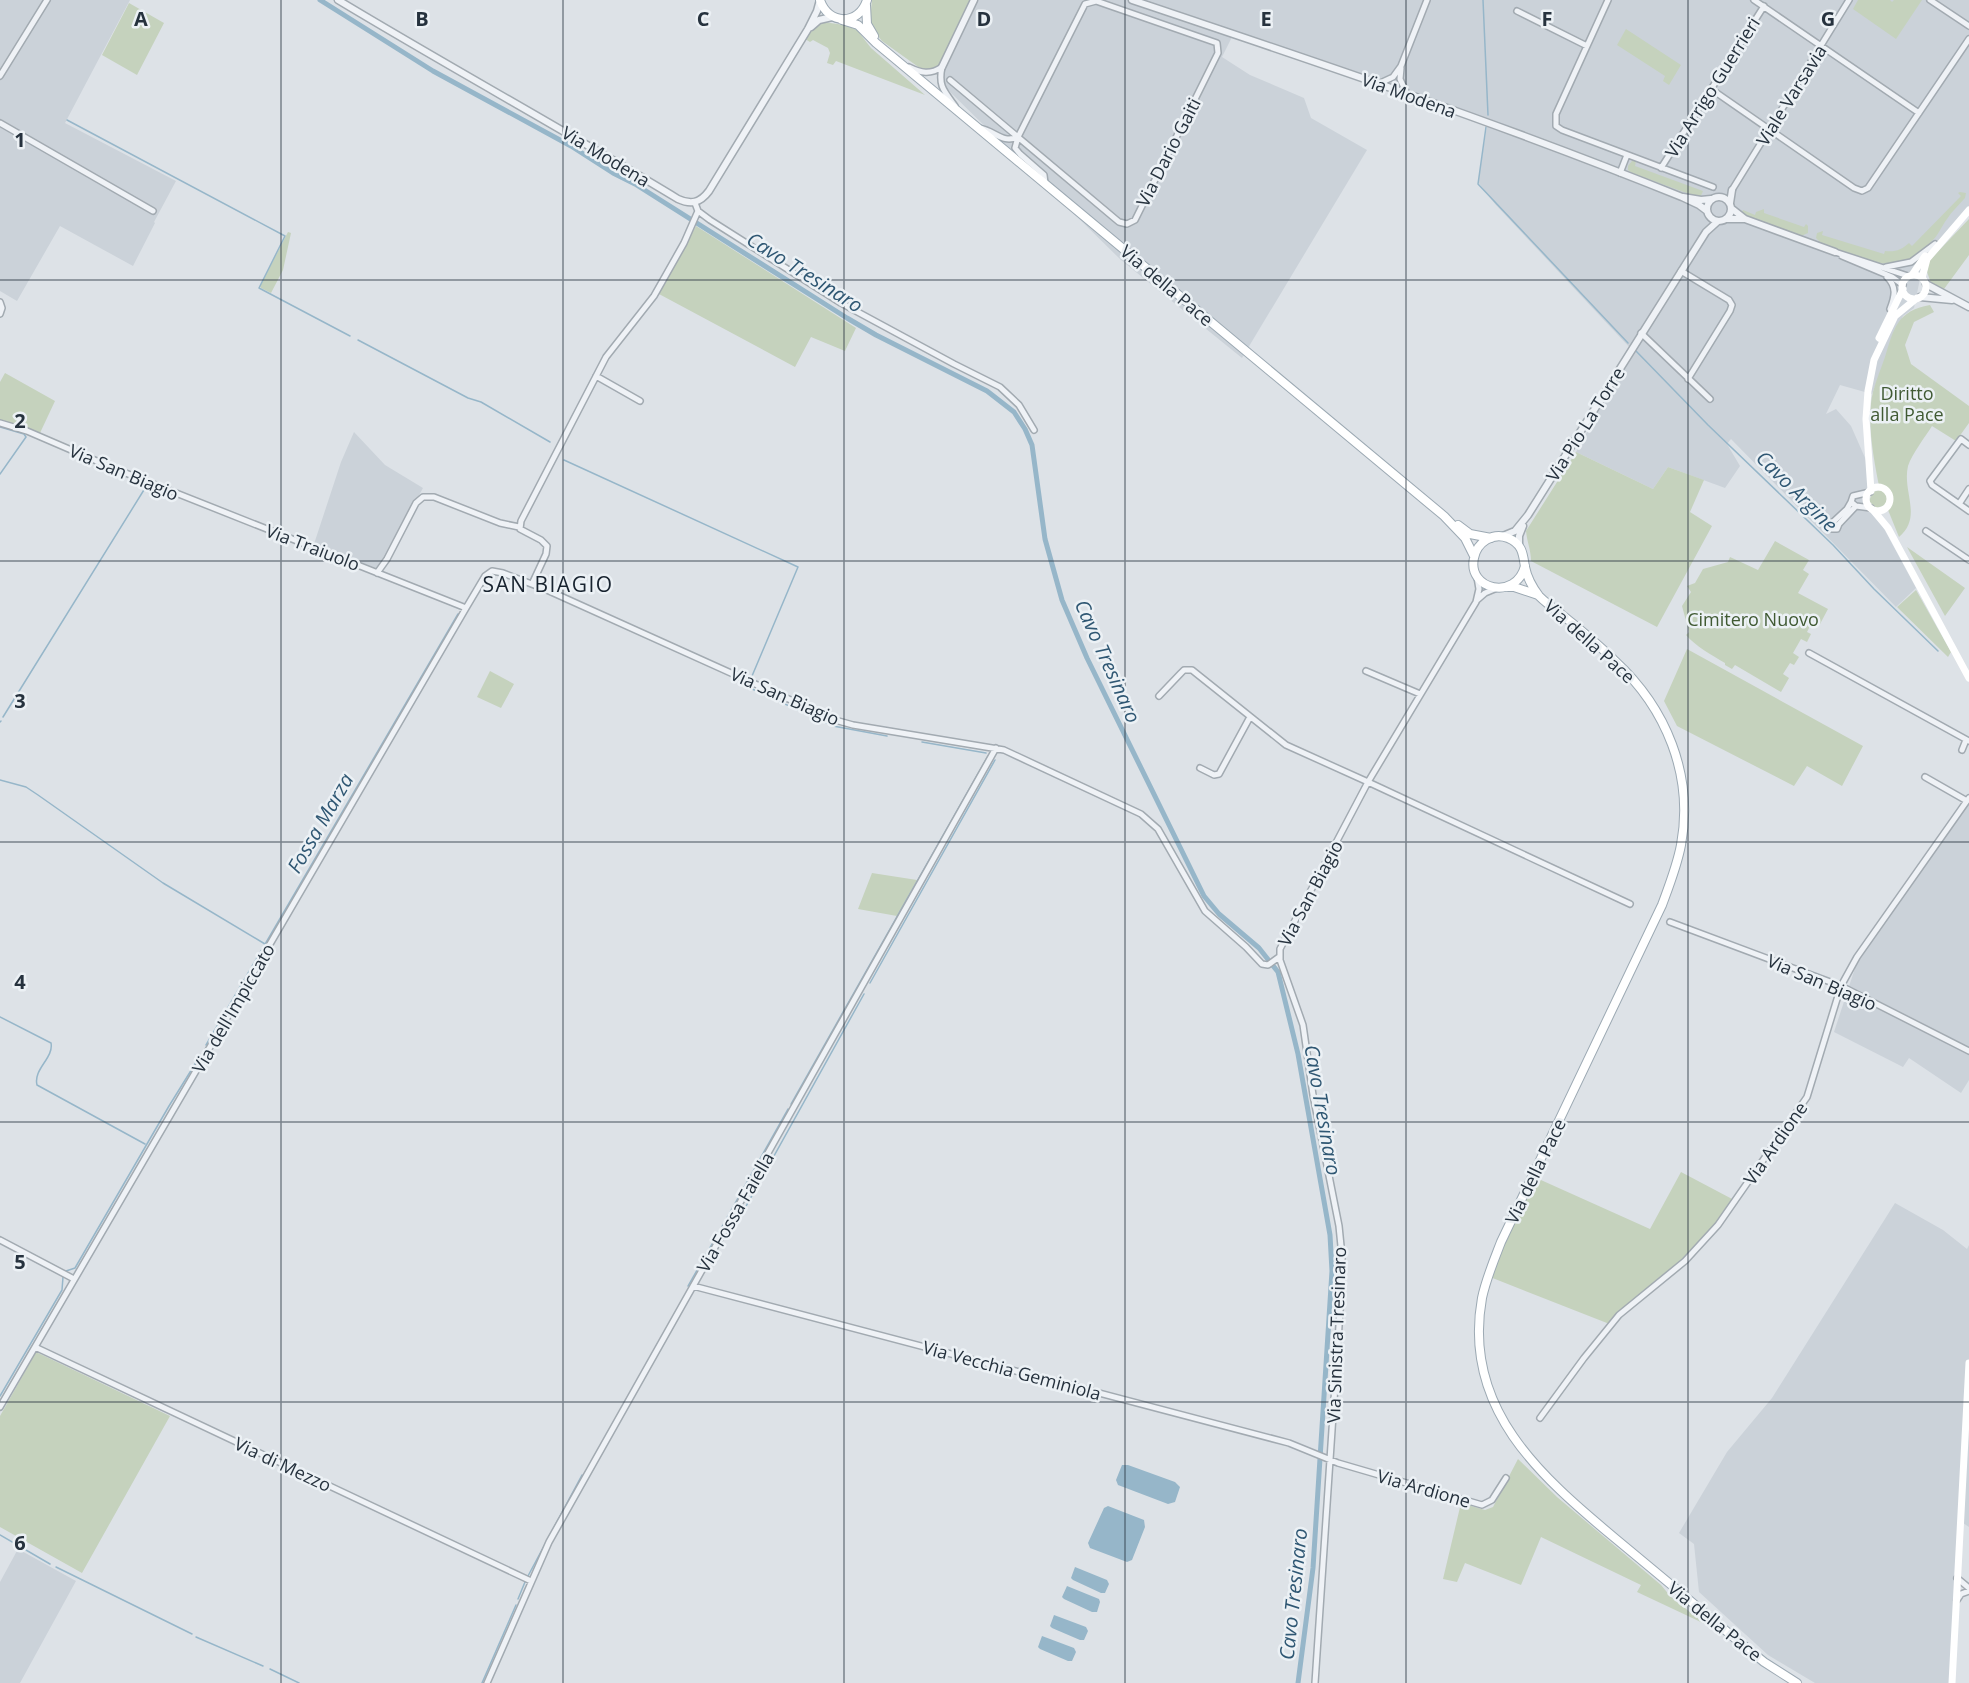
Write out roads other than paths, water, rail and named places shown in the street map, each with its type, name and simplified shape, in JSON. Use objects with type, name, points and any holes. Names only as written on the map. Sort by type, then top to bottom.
[{"type":"main road","points":[[820,0],[826,12],[832,17]]},
{"type":"main road","name":"Via della Pace","points":[[842,20],[857,16],[866,2]]},
{"type":"main road","name":"Via della Pace","points":[[866,2],[867,24],[890,55]]},
{"type":"main road","name":"Via della Pace","points":[[832,17],[858,25],[890,55],[1444,516],[1466,538],[1474,556]]},
{"type":"main road","points":[[1877,352],[1895,316],[1925,291],[1927,259],[1969,210]]},
{"type":"main road","points":[[1952,229],[1935,244],[1910,276],[1879,339],[1867,410],[1870,468],[1870,491],[1867,500],[1888,528],[1969,675]]},
{"type":"main road","points":[[1910,276],[1924,281]]},
{"type":"main road","points":[[1903,287],[1906,295],[1918,298]]},
{"type":"main road","points":[[1870,468],[1890,496],[1888,528]]},
{"type":"main road","points":[[1870,491],[1878,488],[1884,489]]},
{"type":"main road","points":[[1872,509],[1882,511],[1888,506]]},
{"type":"main road","name":"Via della Pace","points":[[1444,516],[1470,534],[1491,538]]},
{"type":"main road","points":[[1501,536],[1511,539],[1519,546],[1523,553],[1525,566],[1519,579],[1508,587],[1497,588],[1485,584],[1477,576],[1473,565],[1474,556],[1480,545],[1491,538],[1501,536]]},
{"type":"main road","name":"Via della Pace","points":[[1525,566],[1540,596],[1615,660],[1651,702],[1668,734],[1680,768],[1684,823],[1678,859],[1662,905],[1490,1269],[1480,1313],[1480,1348],[1483,1368],[1493,1400],[1511,1434],[1550,1482],[1764,1662],[1797,1683]]},
{"type":"main road","name":"Via della Pace","points":[[1508,587],[1540,596]]},
{"type":"main road","points":[[1952,1683],[1969,1363]]},
{"type":"street","points":[[0,76],[46,0]]},
{"type":"street","name":"Via Modena","points":[[338,0],[453,69],[574,136],[678,199],[695,203]]},
{"type":"street","points":[[519,527],[612,347],[654,296],[684,243],[697,213],[695,203],[709,191],[808,29],[818,11],[820,0]]},
{"type":"street","points":[[962,114],[942,86],[940,79],[942,67],[974,0]]},
{"type":"street","name":"Via Modena","points":[[1132,0],[1407,94],[1682,196],[1699,205],[1707,213]]},
{"type":"street","points":[[1378,84],[1393,77],[1401,66],[1427,0]]},
{"type":"street","points":[[1608,0],[1556,114],[1555,123],[1562,130],[1713,187]]},
{"type":"street","name":"Viale Varsavia","points":[[1721,197],[1732,190],[1849,0]]},
{"type":"street","points":[[1930,0],[1969,26]]},
{"type":"street","name":"Via Dario Gaiti","points":[[950,80],[1018,137],[1119,222],[1127,224],[1134,220],[1219,50],[1217,43],[1096,1],[1085,4],[1018,137],[1015,148],[1044,175],[1045,183]]},
{"type":"street","points":[[1760,2],[1919,113]]},
{"type":"street","name":"Via Arrigo Guerrieri","points":[[1661,168],[1711,89],[1760,2]]},
{"type":"street","points":[[1155,21],[1159,9]]},
{"type":"street","points":[[1517,11],[1587,46]]},
{"type":"street","points":[[808,29],[819,20],[832,17]]},
{"type":"street","points":[[1711,89],[1854,188],[1862,191],[1868,188],[1969,39]]},
{"type":"street","points":[[900,63],[921,73],[934,72],[942,67]]},
{"type":"street","points":[[1401,66],[1400,79],[1407,94]]},
{"type":"street","points":[[1392,89],[1393,77]]},
{"type":"street","points":[[1392,89],[1400,79]]},
{"type":"street","points":[[0,123],[153,211]]},
{"type":"street","name":"Via Dario Gaiti","points":[[978,128],[991,130],[1010,141],[1018,137]]},
{"type":"street","points":[[1620,173],[1627,155]]},
{"type":"street","name":"Viale Varsavia","points":[[1731,206],[1732,190]]},
{"type":"street","name":"Via Modena","points":[[1682,196],[1701,200],[1712,199]]},
{"type":"street","points":[[1745,219],[1721,197],[1712,199],[1708,203],[1707,213],[1717,222],[1727,219],[1745,219],[1835,252],[1848,260],[1910,276]]},
{"type":"street","points":[[1727,219],[1731,206]]},
{"type":"street","points":[[697,213],[841,303],[1000,387],[1019,405],[1034,430]]},
{"type":"street","name":"Via Pio La Torre","points":[[1706,231],[1707,213]]},
{"type":"street","name":"Via Pio La Torre","points":[[1501,536],[1515,531],[1528,514],[1706,231],[1717,222]]},
{"type":"street","points":[[1884,271],[1911,262],[1935,244]]},
{"type":"street","points":[[1681,271],[1729,300],[1731,305],[1688,379]]},
{"type":"street","points":[[1884,271],[1903,287]]},
{"type":"street","points":[[1884,271],[1891,280],[1895,293],[1886,321]]},
{"type":"street","points":[[1924,281],[1969,307]]},
{"type":"street","points":[[1918,298],[1956,301]]},
{"type":"street","points":[[0,302],[3,308],[0,314]]},
{"type":"street","points":[[1641,333],[1710,399]]},
{"type":"street","points":[[596,376],[640,401]]},
{"type":"street","name":"Via San Biagio","points":[[0,423],[27,431],[248,522]]},
{"type":"street","points":[[1969,445],[1961,439],[1930,481],[1932,485],[1969,511]]},
{"type":"street","points":[[1959,504],[1969,489]]},
{"type":"street","points":[[1853,504],[1832,523],[1832,529],[1837,529],[1853,504],[1853,496],[1870,491]]},
{"type":"street","points":[[466,608],[377,573],[387,559],[416,503],[423,497],[434,497],[506,525],[519,527],[522,531],[541,540],[547,546],[546,554],[532,584]]},
{"type":"street","points":[[1853,504],[1872,509]]},
{"type":"street","name":"Via Pio La Torre","points":[[1519,546],[1520,531],[1528,514]]},
{"type":"street","name":"Via Traiuolo","points":[[248,522],[377,573]]},
{"type":"street","points":[[1926,531],[1969,560]]},
{"type":"street","name":"Via dell'Impiccato","points":[[0,1407],[485,576],[492,571],[532,584]]},
{"type":"street","points":[[1476,602],[1479,589],[1477,576]]},
{"type":"street","name":"Via San Biagio","points":[[532,584],[835,720],[853,725],[996,748],[1017,754],[1149,819],[1163,838],[1204,910],[1266,966],[1274,961],[1368,782]]},
{"type":"street","points":[[1368,782],[1476,602],[1485,593],[1497,588]]},
{"type":"street","points":[[1809,653],[1968,741],[1962,750]]},
{"type":"street","points":[[1159,696],[1180,673],[1184,670],[1192,670],[1286,745],[1630,904]]},
{"type":"street","points":[[1366,670],[1420,694]]},
{"type":"street","points":[[1200,768],[1214,775],[1219,774],[1250,717]]},
{"type":"street","name":"Via Fossa Faiella","points":[[487,1683],[549,1542],[996,748]]},
{"type":"street","points":[[1925,777],[1968,800]]},
{"type":"street","name":"Via Ardione","points":[[1540,1418],[1619,1315],[1685,1261],[1718,1225],[1808,1097],[1841,986],[1857,957],[1968,800]]},
{"type":"street","name":"Via San Biagio","points":[[1670,922],[1841,986],[1969,1052]]},
{"type":"street","name":"Via Sinistra Tresinaro","points":[[1274,961],[1303,1025],[1313,1095],[1341,1241],[1341,1296],[1315,1683]]},
{"type":"street","points":[[0,1239],[74,1279]]},
{"type":"street","name":"Via Vecchia Geminiola","points":[[693,1286],[1289,1443],[1329,1459]]},
{"type":"street","name":"Via di Mezzo","points":[[35,1347],[531,1581]]},
{"type":"street","name":"Via Ardione","points":[[1329,1459],[1482,1505],[1492,1500],[1506,1478]]},
{"type":"street","points":[[1956,1602],[1961,1594],[1969,1589],[1957,1578]]},
{"type":"water","points":[[1122,1465],[1128,1465],[1175,1482],[1180,1487],[1175,1502],[1168,1504],[1118,1485],[1116,1480]]},
{"type":"water","points":[[1108,1506],[1144,1520],[1145,1527],[1132,1560],[1127,1562],[1090,1548],[1088,1543],[1104,1508]]},
{"type":"water","points":[[1075,1567],[1107,1580],[1109,1584],[1105,1593],[1073,1580],[1071,1578]]},
{"type":"water","points":[[1067,1586],[1099,1599],[1097,1612],[1092,1612],[1064,1599],[1062,1597]]},
{"type":"water","points":[[1054,1615],[1086,1627],[1088,1631],[1084,1640],[1052,1628],[1050,1626]]},
{"type":"water","points":[[1042,1636],[1074,1648],[1076,1652],[1072,1661],[1040,1649],[1038,1647]]},
{"type":"waterway","name":"Cavo Tresinaro","points":[[320,0],[433,71],[571,146],[635,184],[847,318],[987,391],[1014,412],[1025,429],[1032,445],[1045,539],[1062,600],[1087,658],[1204,896],[1219,914],[1259,948],[1278,972],[1298,1054],[1330,1235],[1332,1271],[1313,1568],[1298,1683]]},
{"type":"waterway","points":[[1483,0],[1488,115]]},
{"type":"waterway","points":[[67,120],[285,236],[259,288],[350,336]]},
{"type":"waterway","points":[[1486,127],[1478,184],[1628,343]]},
{"type":"waterway","points":[[358,340],[468,398],[481,402],[550,442]]},
{"type":"waterway","name":"Cavo Argine","points":[[1636,351],[1938,651]]},
{"type":"waterway","points":[[0,427],[24,434],[26,437],[0,474]]},
{"type":"waterway","points":[[564,460],[798,567],[752,676]]},
{"type":"waterway","points":[[3,717],[147,485]]},
{"type":"waterway","name":"Fossa Marza","points":[[206,1045],[458,614]]},
{"type":"waterway","points":[[750,688],[833,726],[887,736]]},
{"type":"waterway","points":[[922,742],[986,753]]},
{"type":"waterway","points":[[791,1104],[988,756]]},
{"type":"waterway","points":[[870,983],[995,760]]},
{"type":"waterway","points":[[0,780],[26,787],[163,883],[265,944]]},
{"type":"waterway","points":[[735,1226],[864,994]]},
{"type":"waterway","points":[[0,1017],[51,1043],[50,1054],[38,1074],[37,1085],[145,1144]]},
{"type":"waterway","name":"Fossa Marza","points":[[66,1271],[75,1268],[200,1056]]},
{"type":"waterway","points":[[715,1239],[788,1109]]},
{"type":"waterway","points":[[688,1286],[712,1244]]},
{"type":"waterway","name":"Fossa Marza","points":[[0,1396],[62,1290],[63,1277]]},
{"type":"waterway","points":[[528,1576],[582,1475]]},
{"type":"waterway","points":[[0,1535],[50,1564]]},
{"type":"waterway","points":[[56,1567],[192,1634]]},
{"type":"waterway","points":[[518,1599],[525,1582]]},
{"type":"waterway","points":[[482,1683],[516,1605]]},
{"type":"waterway","points":[[196,1637],[263,1666]]},
{"type":"waterway","points":[[270,1669],[299,1683]]},
{"type":"district","name":"SAN BIAGIO","points":[[548,584]]},
{"type":"park label","name":"Diritto alla Pace","points":[[1907,403]]},
{"type":"park label","name":"Cimitero Nuovo","points":[[1753,619]]}]
